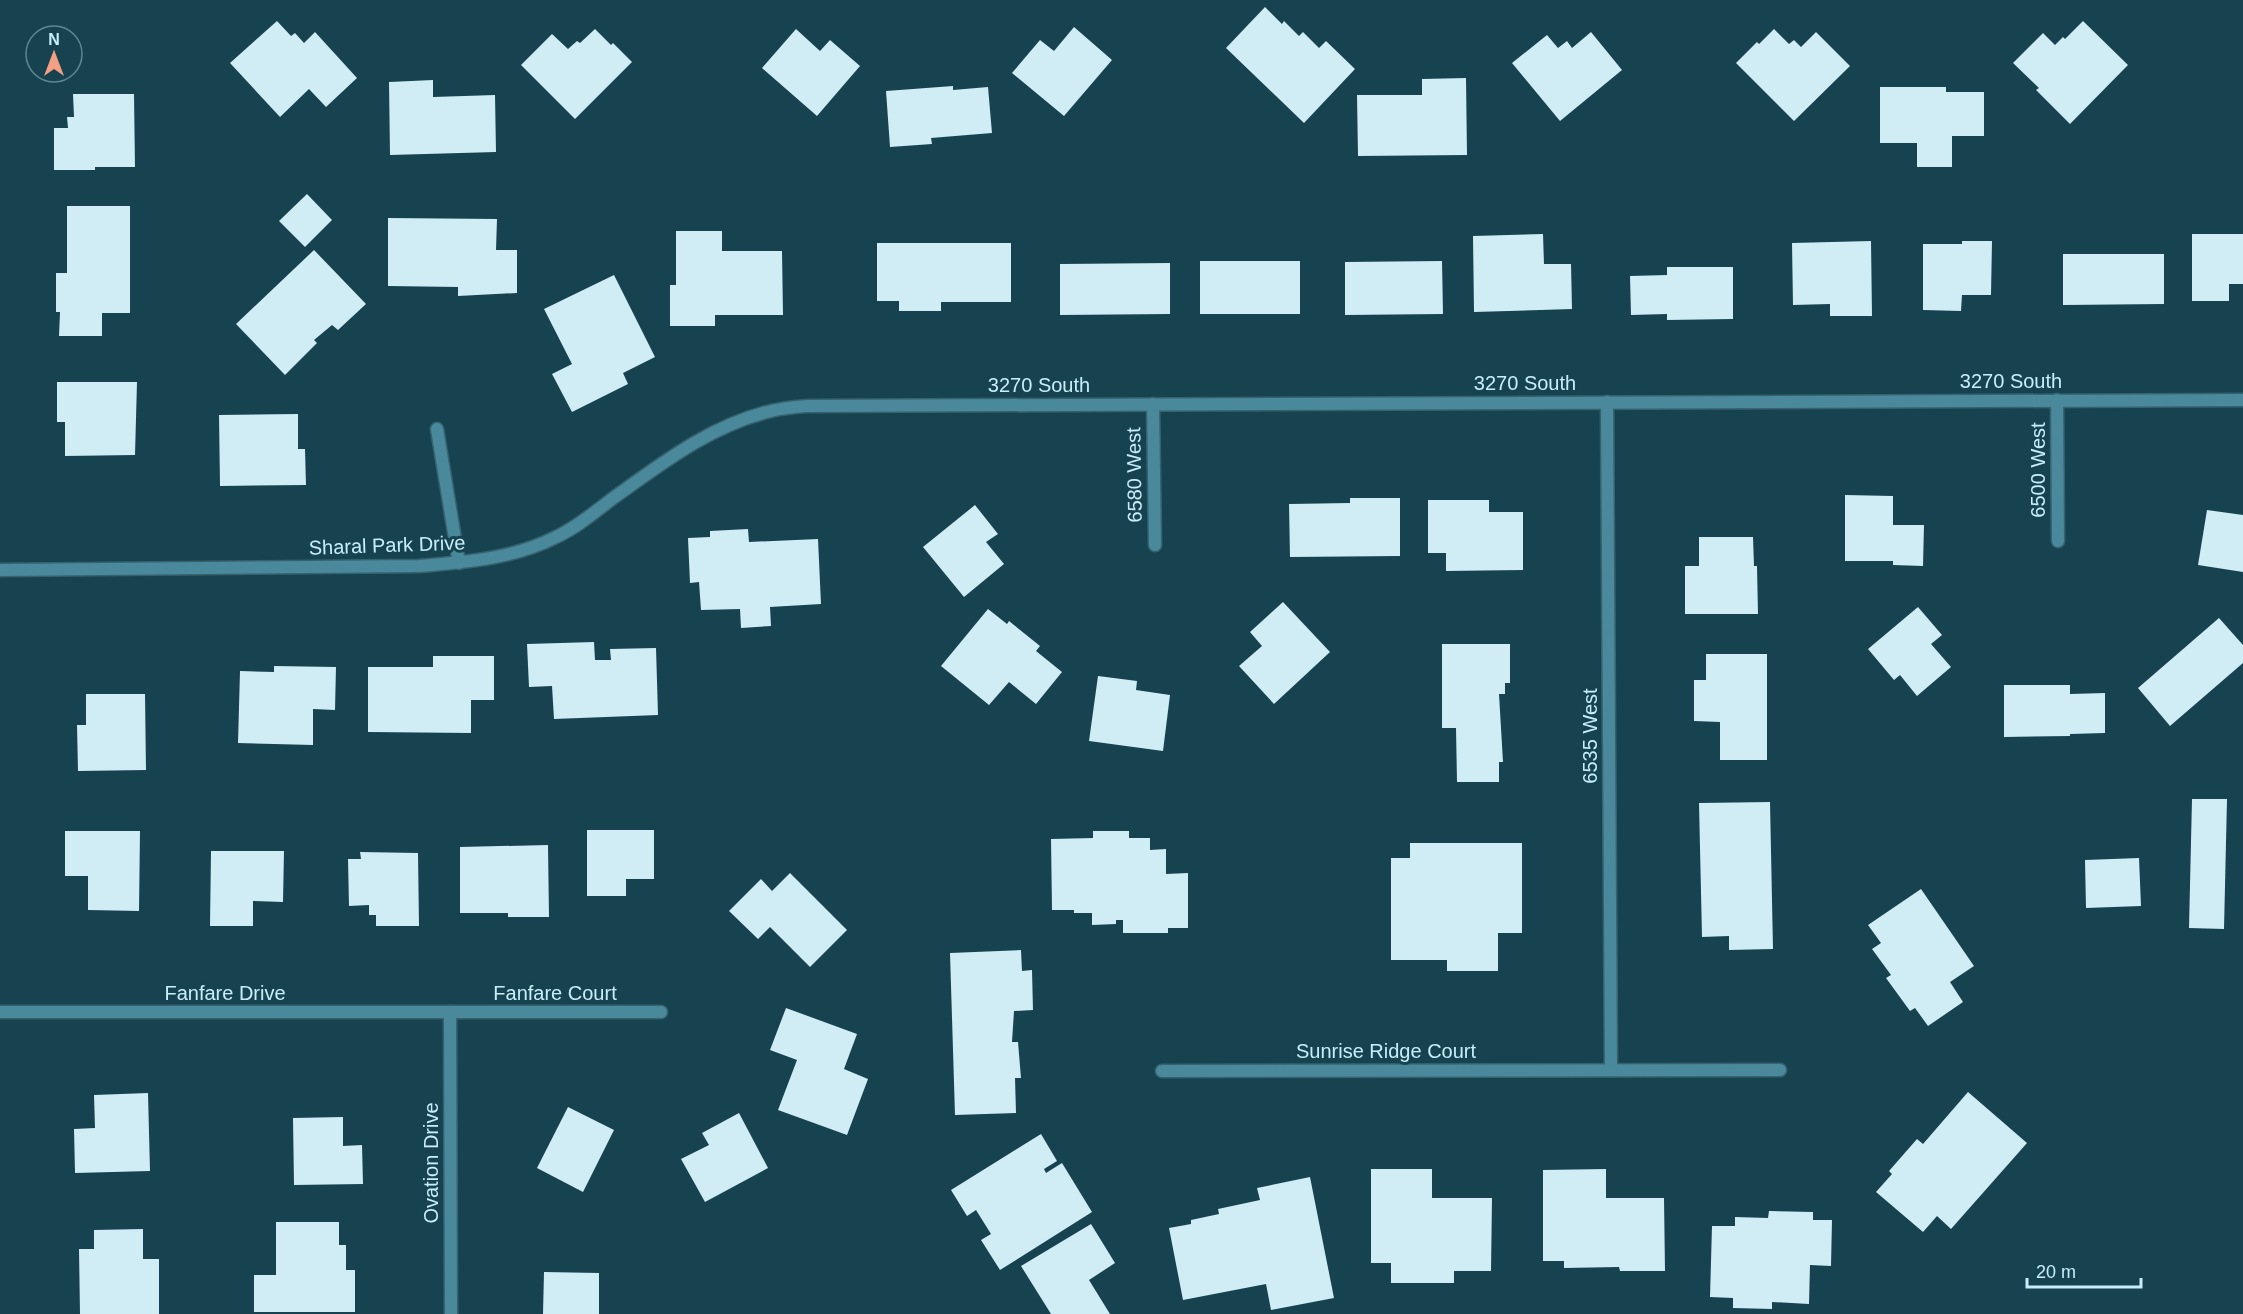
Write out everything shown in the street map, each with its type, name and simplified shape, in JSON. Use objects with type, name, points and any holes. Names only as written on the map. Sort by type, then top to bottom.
[{"type":"street","name":"6500 West","points":[[2057,400],[2058,541]]},
{"type":"street","name":"3270 South","points":[[807,406],[2243,400]]},
{"type":"street","name":"6535 West","points":[[1607,402],[1611,1070]]},
{"type":"street","name":"6580 West","points":[[1153,404],[1155,545]]},
{"type":"street","name":"Sharal Park Drive","points":[[0,570],[419,566],[512,554],[550,540],[578,524],[664,461],[717,430],[772,410],[807,406]]},
{"type":"street","points":[[437,429],[459,562]]},
{"type":"street","name":"Fanfare Drive","points":[[0,1012],[450,1012]]},
{"type":"street","name":"Fanfare Court","points":[[450,1012],[661,1012]]},
{"type":"street","name":"Ovation Drive","points":[[450,1012],[451,1314]]},
{"type":"street","name":"Sunrise Ridge Court","points":[[1162,1071],[1780,1070]]},
{"type":"building","points":[[1265,7],[1282,24],[1284,21],[1299,36],[1303,32],[1319,48],[1326,41],[1355,69],[1304,123],[1226,48]]},
{"type":"building","points":[[277,21],[291,36],[295,33],[304,43],[315,32],[357,78],[326,107],[309,89],[280,117],[230,63]]},
{"type":"building","points":[[2083,21],[2128,65],[2070,124],[2036,90],[2039,88],[2013,63],[2043,33],[2055,45],[2063,37],[2065,39]]},
{"type":"building","points":[[1074,27],[1112,60],[1064,116],[1012,73],[1040,40],[1054,51]]},
{"type":"building","points":[[595,29],[632,62],[575,119],[521,65],[552,34],[568,49],[577,41],[580,43]]},
{"type":"building","points":[[796,29],[820,51],[830,40],[860,66],[817,116],[762,68]]},
{"type":"building","points":[[1774,29],[1789,44],[1794,40],[1801,47],[1816,32],[1850,66],[1794,121],[1736,63]]},
{"type":"building","points":[[1591,32],[1622,70],[1560,121],[1512,63],[1547,35],[1558,48],[1567,41],[1572,48]]},
{"type":"building","points":[[1466,78],[1467,155],[1358,156],[1357,95],[1422,95],[1422,79]]},
{"type":"building","points":[[433,80],[433,97],[495,95],[496,152],[390,155],[389,82]]},
{"type":"building","points":[[953,86],[953,90],[988,87],[992,133],[931,138],[932,144],[890,147],[886,91]]},
{"type":"building","points":[[1880,87],[1946,87],[1946,92],[1984,92],[1984,136],[1952,136],[1952,167],[1917,167],[1917,143],[1880,143]]},
{"type":"building","points":[[73,94],[134,94],[135,167],[54,170],[54,128],[68,128],[67,117],[74,117]]},
{"type":"building","points":[[307,194],[332,220],[305,247],[279,221]]},
{"type":"building","points":[[67,206],[130,206],[130,313],[102,313],[102,336],[59,336],[60,312],[56,312],[56,273],[67,273]]},
{"type":"building","points":[[388,218],[497,219],[496,250],[517,250],[517,293],[458,296],[458,287],[388,286]]},
{"type":"building","points":[[676,231],[722,231],[722,251],[782,251],[783,315],[715,315],[715,326],[670,326],[670,285],[676,285]]},
{"type":"building","points":[[1543,234],[1544,264],[1571,264],[1572,309],[1474,312],[1473,236]]},
{"type":"building","points":[[2192,234],[2243,234],[2243,284],[2229,284],[2229,301],[2192,301]]},
{"type":"building","points":[[1871,241],[1872,316],[1830,316],[1830,304],[1793,305],[1792,243]]},
{"type":"building","points":[[1962,241],[1992,241],[1991,295],[1962,295],[1961,311],[1923,310],[1923,244],[1962,244]]},
{"type":"building","points":[[877,243],[1011,243],[1011,302],[941,302],[941,311],[899,311],[899,301],[877,301]]},
{"type":"building","points":[[314,250],[366,304],[338,330],[332,325],[314,340],[317,343],[285,375],[236,324]]},
{"type":"building","points":[[2063,254],[2164,254],[2164,304],[2063,305]]},
{"type":"building","points":[[1200,261],[1300,261],[1300,314],[1200,314]]},
{"type":"building","points":[[1442,261],[1443,314],[1345,315],[1345,262]]},
{"type":"building","points":[[1170,263],[1170,314],[1060,315],[1060,264]]},
{"type":"building","points":[[1667,267],[1733,267],[1733,319],[1667,320],[1667,314],[1631,315],[1630,276],[1667,275]]},
{"type":"building","points":[[614,275],[655,357],[623,373],[628,384],[572,412],[552,374],[572,364],[544,309]]},
{"type":"building","points":[[57,382],[137,382],[135,455],[65,456],[65,422],[57,422]]},
{"type":"building","points":[[298,414],[298,449],[305,449],[306,485],[220,486],[219,415]]},
{"type":"building","points":[[1845,495],[1893,496],[1893,525],[1924,525],[1923,566],[1893,565],[1893,561],[1845,561]]},
{"type":"building","points":[[1350,498],[1400,498],[1400,556],[1290,557],[1289,504],[1350,503]]},
{"type":"building","points":[[1428,500],[1489,500],[1489,512],[1523,512],[1523,570],[1446,571],[1446,553],[1428,553]]},
{"type":"building","points":[[975,505],[998,534],[986,542],[1004,564],[964,597],[923,547]]},
{"type":"building","points":[[2207,510],[2243,515],[2243,572],[2198,565]]},
{"type":"building","points":[[748,529],[749,542],[818,539],[821,604],[770,607],[771,626],[741,628],[740,609],[701,610],[699,582],[690,583],[688,538],[710,537],[710,531]]},
{"type":"building","points":[[1699,537],[1753,537],[1754,566],[1757,566],[1758,614],[1685,614],[1685,566],[1699,566]]},
{"type":"building","points":[[1283,602],[1330,652],[1274,704],[1239,666],[1262,646],[1250,632]]},
{"type":"building","points":[[1918,607],[1942,635],[1931,644],[1951,667],[1917,696],[1900,675],[1894,680],[1868,649]]},
{"type":"building","points":[[988,609],[1007,624],[1009,621],[1040,646],[1036,651],[1062,672],[1036,704],[1009,682],[989,705],[941,666]]},
{"type":"building","points":[[2219,618],[2243,645],[2243,663],[2170,726],[2138,688]]},
{"type":"building","points":[[594,642],[595,660],[611,660],[610,649],[656,648],[658,715],[554,719],[552,686],[529,687],[527,644]]},
{"type":"building","points":[[1442,644],[1510,644],[1510,683],[1505,683],[1505,694],[1499,694],[1503,762],[1499,762],[1499,782],[1457,782],[1456,728],[1442,728]]},
{"type":"building","points":[[1706,654],[1767,654],[1767,760],[1720,760],[1720,722],[1694,721],[1694,680],[1706,680]]},
{"type":"building","points":[[433,656],[494,656],[494,700],[471,700],[471,733],[368,732],[368,667],[433,667]]},
{"type":"building","points":[[274,666],[336,667],[335,710],[313,709],[313,745],[238,743],[240,671],[274,672]]},
{"type":"building","points":[[1098,676],[1137,681],[1136,690],[1170,695],[1163,751],[1089,741]]},
{"type":"building","points":[[2004,685],[2070,685],[2070,694],[2105,693],[2105,733],[2004,737]]},
{"type":"building","points":[[86,694],[145,694],[146,770],[78,771],[77,725],[86,725]]},
{"type":"building","points":[[2192,799],[2227,799],[2224,929],[2189,928]]},
{"type":"building","points":[[1770,802],[1773,949],[1729,950],[1729,936],[1702,937],[1699,803]]},
{"type":"building","points":[[587,830],[654,830],[654,879],[626,879],[626,896],[587,896]]},
{"type":"building","points":[[65,831],[140,831],[139,911],[88,910],[88,876],[65,876]]},
{"type":"building","points":[[1093,831],[1129,831],[1129,838],[1150,838],[1150,850],[1166,849],[1166,874],[1188,873],[1188,928],[1168,928],[1168,933],[1123,933],[1123,920],[1116,920],[1116,924],[1092,925],[1092,913],[1052,910],[1051,839],[1093,838]]},
{"type":"building","points":[[1410,843],[1522,843],[1522,933],[1498,933],[1498,971],[1447,971],[1447,960],[1391,960],[1391,858],[1410,858]]},
{"type":"building","points":[[548,845],[549,917],[508,917],[508,913],[460,913],[460,847]]},
{"type":"building","points":[[211,851],[284,851],[283,902],[253,901],[253,926],[210,926]]},
{"type":"building","points":[[360,852],[418,853],[419,926],[376,926],[376,915],[369,915],[369,905],[349,906],[348,859],[361,859]]},
{"type":"building","points":[[2139,858],[2141,906],[2086,908],[2085,860]]},
{"type":"building","points":[[790,873],[847,930],[810,967],[770,927],[758,939],[729,911],[761,879],[772,891]]},
{"type":"building","points":[[1921,889],[1974,966],[1950,982],[1963,1002],[1928,1026],[1915,1008],[1910,1011],[1886,978],[1891,975],[1872,949],[1881,943],[1868,925]]},
{"type":"building","points":[[1021,950],[1022,971],[1032,970],[1033,1010],[1014,1011],[1012,1042],[1018,1042],[1021,1078],[1015,1078],[1016,1113],[955,1115],[950,953]]},
{"type":"building","points":[[786,1008],[857,1034],[844,1069],[868,1079],[847,1135],[778,1110],[797,1060],[770,1050]]},
{"type":"building","points":[[1968,1092],[2027,1143],[1951,1229],[1937,1216],[1923,1232],[1876,1192],[1892,1174],[1889,1171],[1917,1139],[1923,1144]]},
{"type":"building","points":[[148,1093],[150,1171],[75,1173],[74,1129],[95,1128],[94,1095]]},
{"type":"building","points":[[568,1107],[614,1130],[583,1192],[537,1168]]},
{"type":"building","points":[[739,1113],[768,1168],[705,1202],[681,1159],[709,1145],[702,1133]]},
{"type":"building","points":[[343,1117],[343,1146],[362,1145],[363,1184],[294,1185],[293,1118]]},
{"type":"building","points":[[1041,1134],[1057,1161],[1044,1169],[1046,1173],[1062,1163],[1092,1212],[1000,1270],[981,1240],[991,1234],[976,1210],[967,1216],[951,1190]]},
{"type":"building","points":[[1371,1169],[1432,1169],[1432,1198],[1492,1198],[1491,1271],[1454,1271],[1454,1283],[1391,1283],[1391,1263],[1371,1263]]},
{"type":"building","points":[[1606,1169],[1606,1198],[1664,1198],[1665,1271],[1620,1271],[1619,1267],[1564,1268],[1564,1261],[1543,1261],[1543,1170]]},
{"type":"building","points":[[1310,1177],[1334,1298],[1271,1310],[1266,1284],[1183,1300],[1169,1228],[1191,1224],[1191,1220],[1219,1214],[1218,1209],[1260,1200],[1257,1188]]},
{"type":"building","points":[[1769,1211],[1813,1212],[1813,1220],[1832,1220],[1831,1266],[1810,1265],[1809,1304],[1772,1302],[1772,1309],[1733,1308],[1733,1298],[1710,1297],[1712,1226],[1735,1226],[1735,1217],[1768,1218]]},
{"type":"building","points":[[276,1222],[339,1222],[339,1245],[346,1245],[346,1270],[355,1270],[355,1312],[254,1312],[254,1275],[276,1275]]},
{"type":"building","points":[[1091,1224],[1115,1263],[1089,1280],[1110,1314],[1051,1314],[1021,1266]]},
{"type":"building","points":[[143,1229],[143,1259],[159,1259],[159,1314],[80,1314],[79,1249],[94,1249],[94,1230]]},
{"type":"building","points":[[544,1272],[599,1273],[599,1314],[543,1314]]}]
